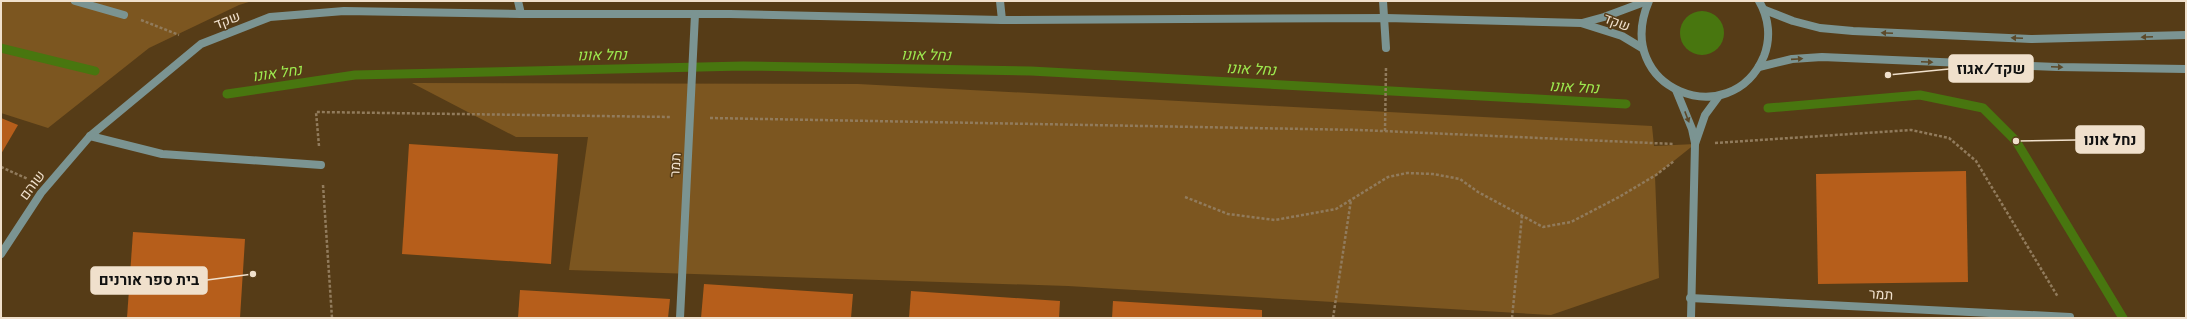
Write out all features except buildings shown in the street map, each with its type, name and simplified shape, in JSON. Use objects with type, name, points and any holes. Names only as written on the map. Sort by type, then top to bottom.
[{"type":"street","points":[[75,1],[124,15]]},
{"type":"street","points":[[518,1],[520,14]]},
{"type":"street","points":[[1000,1],[1002,20]]},
{"type":"street","points":[[1383,1],[1386,18],[1386,48]]},
{"type":"street","points":[[1648,1],[1643,15],[1641,31],[1642,48],[1649,65],[1660,79],[1676,90],[1697,97],[1719,96],[1735,90],[1748,80],[1759,67],[1767,49],[1769,30],[1765,10],[1759,1]]},
{"type":"street","name":"שקד","points":[[90,136],[201,44],[270,18],[344,11],[520,14],[695,14],[1002,20],[1386,18],[1581,23],[1604,17],[1648,1]]},
{"type":"street","points":[[1765,10],[1814,26],[1853,31],[2031,39],[2186,35]]},
{"type":"street","name":"תמר","points":[[680,318],[695,14]]},
{"type":"street","name":"שקד","points":[[1581,23],[1622,36],[1642,48]]},
{"type":"street","points":[[1759,67],[1792,59],[1822,57],[2057,67],[2186,69]]},
{"type":"street","points":[[1676,90],[1692,129],[1695,144],[1690,318]]},
{"type":"street","points":[[1695,144],[1705,115],[1719,96]]},
{"type":"street","points":[[90,136],[162,154],[321,165]]},
{"type":"street","name":"שוהם","points":[[1,254],[46,187],[90,136]]},
{"type":"street","name":"תמר","points":[[1690,298],[2070,317]]},
{"type":"path","points":[[124,15],[201,44]]},
{"type":"path","points":[[1385,131],[1386,48]]},
{"type":"path","points":[[332,318],[316,112],[1385,131],[1695,144],[1911,130],[1949,138],[1976,161],[2070,317]]},
{"type":"path","points":[[1185,197],[1228,214],[1276,220],[1336,208],[1388,177],[1408,172],[1433,174],[1460,179],[1478,192],[1543,227],[1571,222],[1619,197],[1656,175],[1695,144]]},
{"type":"path","points":[[1,167],[46,187]]},
{"type":"path","points":[[1333,318],[1351,199]]},
{"type":"path","points":[[1512,318],[1522,216]]},
{"type":"shaded area","points":[[1,1],[252,1],[239,5],[149,48],[48,128],[1,113]]},
{"type":"shaded area","points":[[1698,11],[1706,11],[1718,17],[1724,29],[1724,37],[1718,49],[1706,55],[1698,55],[1686,49],[1680,37],[1680,29],[1686,17]]},
{"type":"shaded area","points":[[412,83],[858,84],[1652,126],[1654,146],[1695,144],[1655,176],[1659,278],[1551,315],[1068,286],[569,270],[588,137],[516,137]]},
{"type":"waterway","name":"נחל אונו","points":[[1,48],[95,71]]},
{"type":"waterway","name":"נחל אונו","points":[[227,94],[355,75],[743,66],[1031,71],[1626,104]]},
{"type":"waterway","name":"נחל אונו","points":[[1768,108],[1920,95],[1983,108],[2016,141],[2123,318]]},
{"type":"place","name":"שקד/אגוז","points":[[1888,75]]},
{"type":"place","name":"נחל אונו","points":[[2016,141]]},
{"type":"place","name":"בית ספר אורנים","points":[[253,274]]}]
